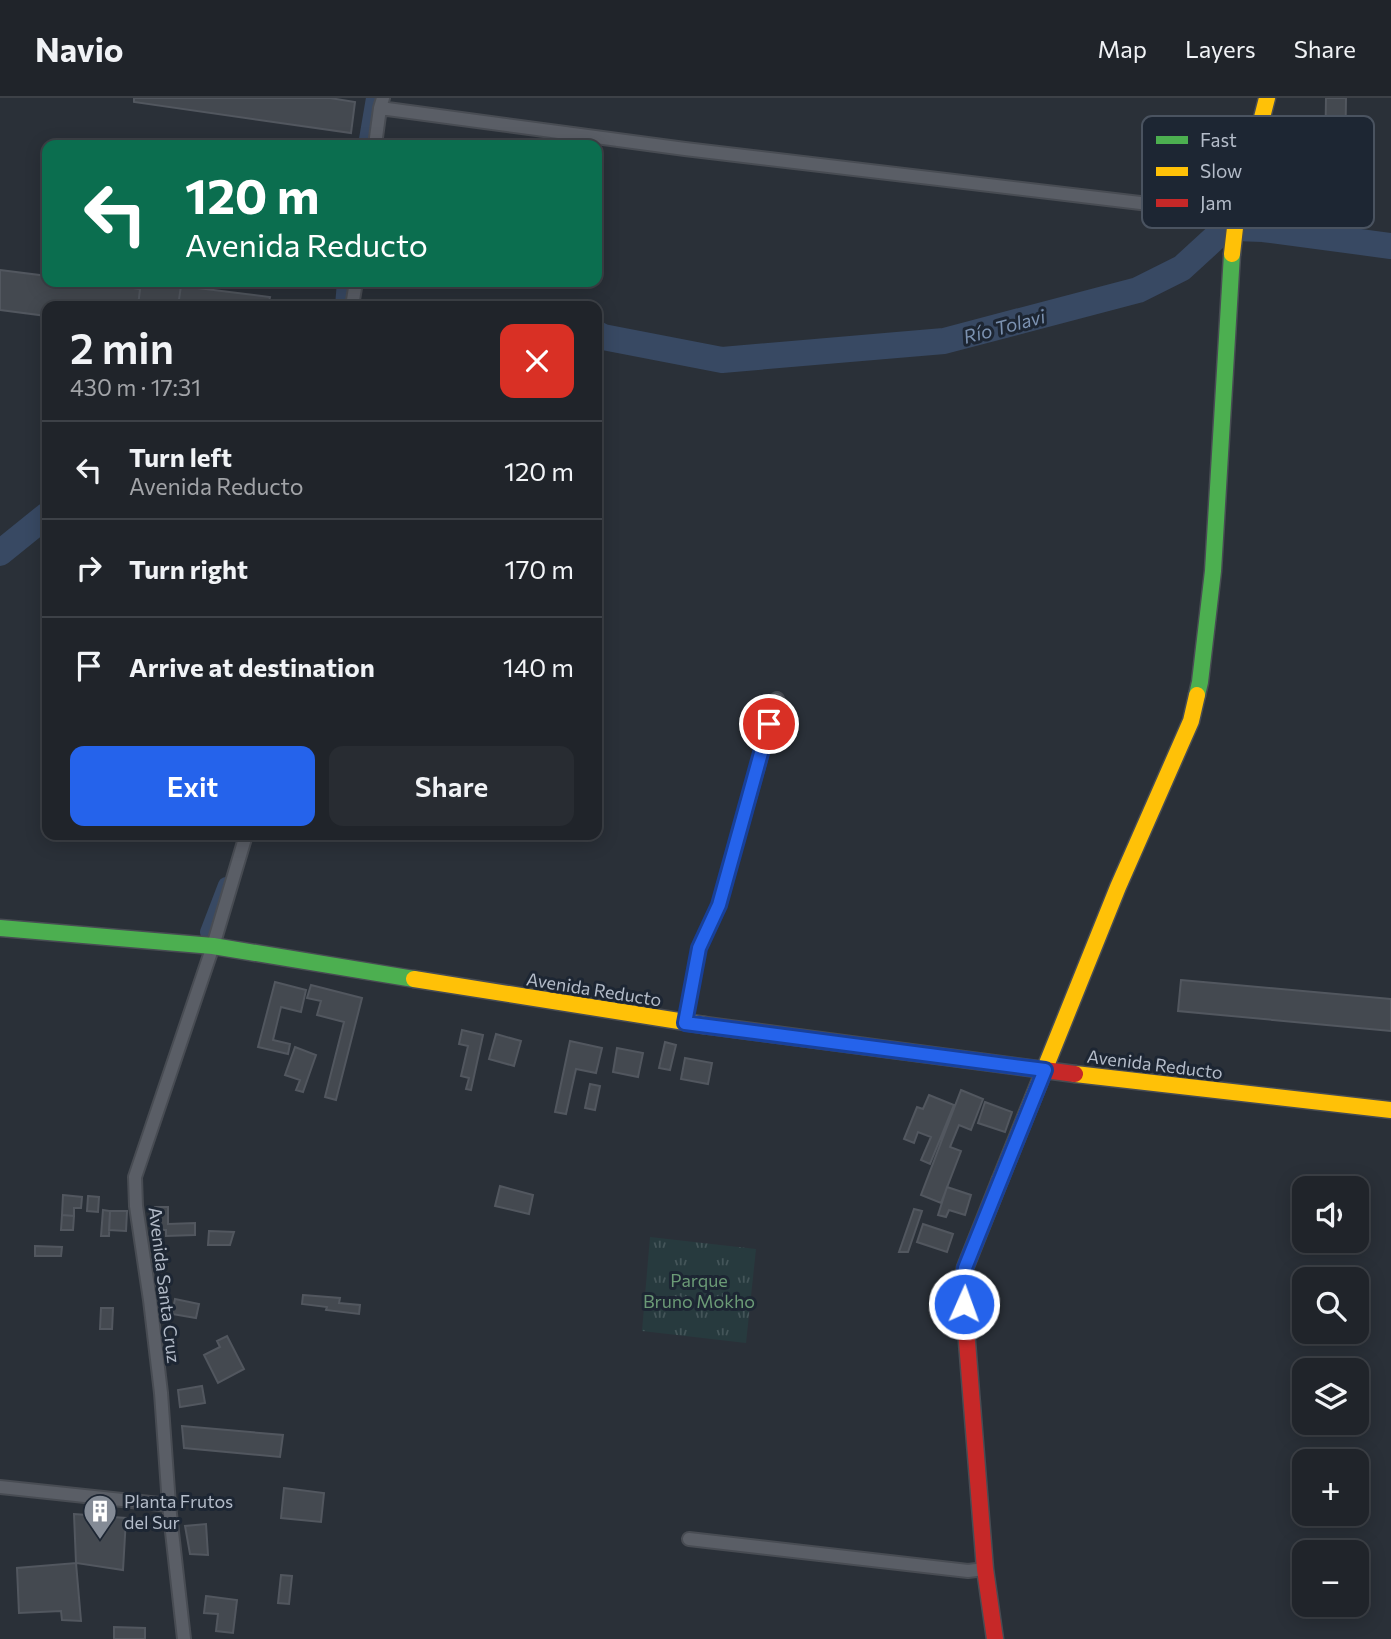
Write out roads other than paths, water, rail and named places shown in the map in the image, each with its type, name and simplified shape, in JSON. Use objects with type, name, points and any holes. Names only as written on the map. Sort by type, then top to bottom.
[{"type":"street","points":[[1262,116],[1267,98]]},
{"type":"street","points":[[376,140],[382,103],[698,151],[1142,204]]},
{"type":"street","points":[[995,1639],[985,1569],[964,1304],[965,1268],[1118,887],[1191,721],[1200,682],[1213,572],[1235,228]]},
{"type":"street","points":[[685,1023],[699,948],[719,905],[777,699]]},
{"type":"street","name":"Avenida Santa Cruz","points":[[184,1639],[169,1505],[161,1393],[136,1206],[135,1177],[213,946],[245,840]]},
{"type":"street","name":"Avenida Reducto","points":[[0,928],[213,946],[685,1023],[1045,1070],[1391,1110]]},
{"type":"street","points":[[0,1487],[169,1505]]},
{"type":"street","points":[[689,1539],[968,1572],[985,1569]]},
{"type":"waterway","points":[[367,140],[374,98]]},
{"type":"waterway","name":"Río Tolavi","points":[[602,336],[722,360],[944,341],[1138,290],[1182,268],[1219,234],[1234,228]]},
{"type":"waterway","name":"Río Tolavi","points":[[1234,228],[1263,229],[1391,246]]},
{"type":"waterway","points":[[343,301],[345,287]]},
{"type":"waterway","name":"Río Tolavi","points":[[0,553],[42,519]]},
{"type":"waterway","points":[[208,932],[226,885]]},
{"type":"place","name":"Planta Frutos del Sur","points":[[100,1541]]},
{"type":"park label","name":"Parque Bruno Mokho","points":[[699,1290]]}]
